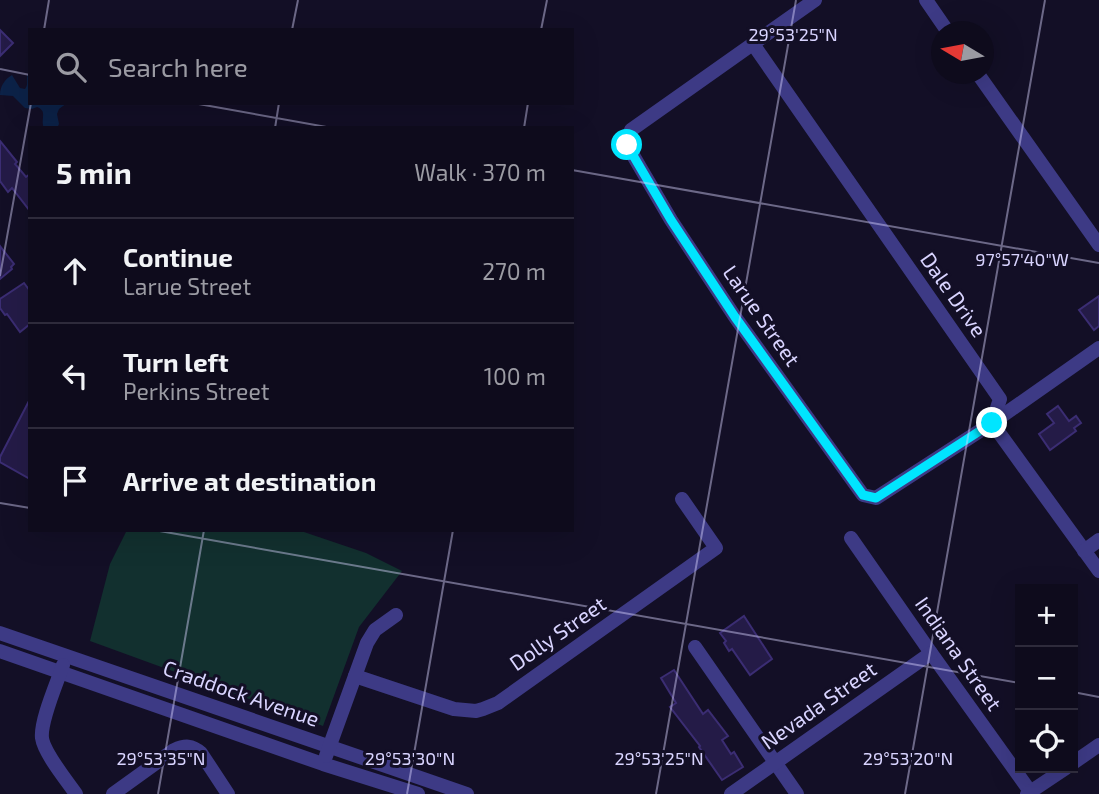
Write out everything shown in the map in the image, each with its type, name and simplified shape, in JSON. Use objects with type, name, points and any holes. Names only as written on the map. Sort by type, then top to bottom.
[{"type":"street","points":[[753,44],[815,0]]},
{"type":"street","points":[[926,0],[940,21]]},
{"type":"street","name":"Larue Street","points":[[753,44],[631,130],[627,145],[671,220],[735,317],[863,495],[876,498],[992,423]]},
{"type":"street","name":"Dale Drive","points":[[753,44],[999,399],[992,423]]},
{"type":"street","points":[[985,84],[1099,245]]},
{"type":"street","points":[[1099,348],[992,423],[1099,571]]},
{"type":"street","name":"Dolly Street","points":[[355,676],[454,709],[476,710],[498,703],[716,548],[682,499]]},
{"type":"street","name":"Indiana Street","points":[[851,538],[1030,793]]},
{"type":"street","points":[[1084,551],[1099,540]]},
{"type":"street","points":[[323,764],[370,636],[396,615]]},
{"type":"street","name":"Craddock Avenue","points":[[0,634],[467,794]]},
{"type":"street","points":[[695,647],[797,794]]},
{"type":"street","name":"Craddock Avenue","points":[[0,652],[396,790],[418,794]]},
{"type":"street","name":"Nevada Street","points":[[731,794],[931,653]]},
{"type":"street","points":[[66,656],[42,736],[44,745],[76,794]]},
{"type":"street","points":[[1078,760],[1099,745]]},
{"type":"street","points":[[113,794],[174,750],[189,746],[201,753],[228,794]]},
{"type":"street","points":[[396,790],[402,772]]},
{"type":"street","points":[[1030,793],[1059,773]]},
{"type":"green space","points":[[126,532],[304,532],[366,553],[402,571],[359,627],[323,726],[90,641],[110,564]]},
{"type":"water","points":[[12,75],[20,88],[25,89],[27,76],[28,105],[64,105],[57,114],[58,126],[44,126],[43,113],[37,107],[25,108],[13,96],[0,95],[3,83]]},
{"type":"building","points":[[0,30],[13,43],[0,56]]},
{"type":"building","points":[[0,141],[17,162],[15,164],[26,177],[28,176],[28,208],[12,188],[8,192],[0,181]]},
{"type":"building","points":[[0,246],[14,264],[0,279]]},
{"type":"building","points":[[24,283],[28,288],[28,326],[20,332],[0,308],[0,299]]},
{"type":"building","points":[[1099,296],[1099,326],[1094,330],[1079,310]]},
{"type":"building","points":[[28,403],[28,478],[0,462],[0,457]]},
{"type":"building","points":[[1058,406],[1069,421],[1076,416],[1081,423],[1074,428],[1076,431],[1050,450],[1039,434],[1054,423],[1047,414]]},
{"type":"building","points":[[744,616],[772,659],[750,675],[732,649],[729,651],[720,633]]},
{"type":"building","points":[[674,670],[703,714],[708,710],[728,736],[722,740],[731,754],[734,752],[743,767],[722,780],[670,707],[676,703],[661,678]]},
{"type":"route","points":[[627,145],[671,220],[735,317],[863,495],[876,498],[992,423]]}]
